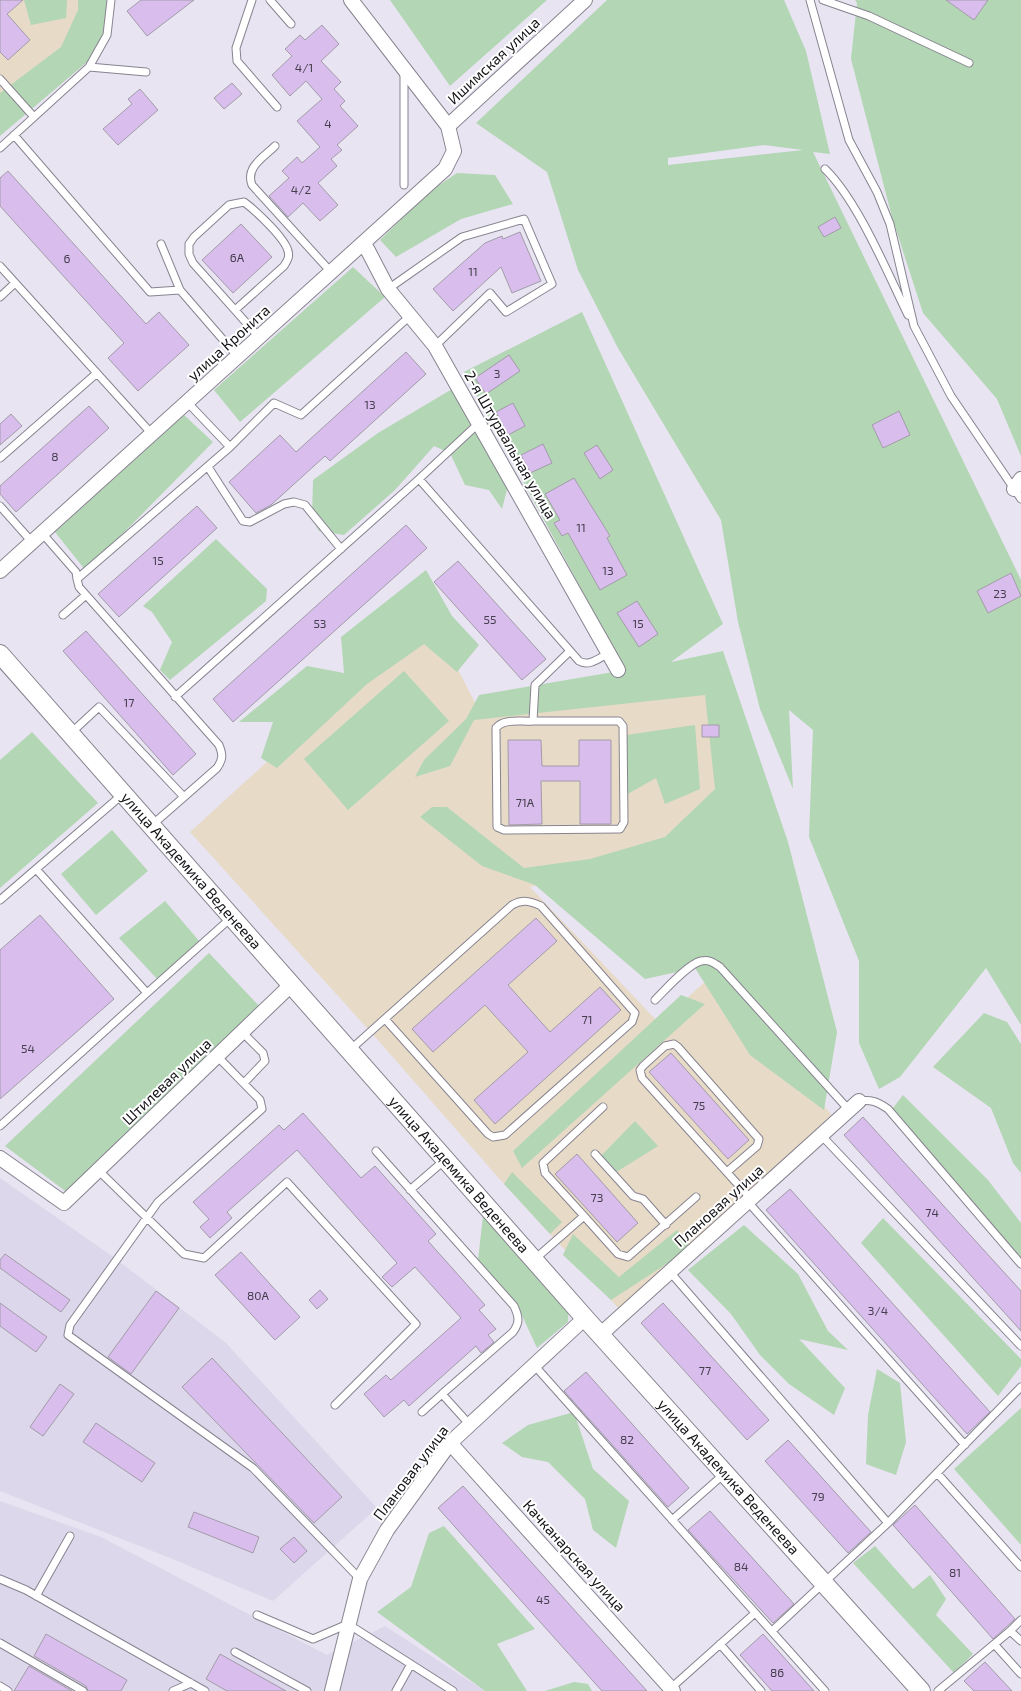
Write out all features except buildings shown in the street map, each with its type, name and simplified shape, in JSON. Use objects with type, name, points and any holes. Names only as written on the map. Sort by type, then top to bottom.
[{"type":"street","points":[[351,0],[448,126]]},
{"type":"street","name":"Ишимская улица","points":[[448,126],[585,0]]},
{"type":"street","name":"улица Кронита","points":[[0,571],[445,169],[454,151],[448,126]]},
{"type":"street","name":"2-я Штурвальная улица","points":[[364,243],[388,289],[435,346],[618,670]]},
{"type":"street","name":"улица Академика Веденеева","points":[[0,654],[585,1318],[921,1691]]},
{"type":"street","name":"Штилевая улица","points":[[0,1158],[64,1203],[292,984]]},
{"type":"street","name":"Плановая улица","points":[[601,1334],[854,1105]]},
{"type":"street","name":"Плановая улица","points":[[332,1691],[360,1579],[387,1530],[450,1443],[585,1318]]},
{"type":"street","name":"Качканарская улица","points":[[450,1443],[672,1690]]},
{"type":"lane","points":[[0,148],[89,67],[107,35],[111,0]]},
{"type":"lane","points":[[252,0],[236,48],[236,61],[277,106]]},
{"type":"lane","points":[[270,0],[291,24]]},
{"type":"lane","points":[[810,0],[849,140],[877,192],[890,224],[914,326]]},
{"type":"lane","points":[[822,0],[869,16],[969,63]]},
{"type":"lane","points":[[89,67],[146,72]]},
{"type":"lane","points":[[404,69],[404,185]]},
{"type":"lane","points":[[0,79],[34,117]]},
{"type":"lane","points":[[14,135],[150,292],[180,290]]},
{"type":"lane","points":[[275,146],[253,167],[250,179],[252,185],[331,272]]},
{"type":"lane","points":[[825,169],[836,180],[853,207],[951,396],[1019,489]]},
{"type":"lane","points":[[235,310],[289,259],[288,251],[284,244],[252,208],[244,202],[229,205],[188,244],[189,254],[192,263],[235,310],[260,337]]},
{"type":"lane","points":[[388,289],[462,237],[524,218],[552,284],[506,312],[490,293],[435,346]]},
{"type":"lane","points":[[161,244],[180,290],[238,357]]},
{"type":"lane","points":[[0,266],[152,434]]},
{"type":"lane","points":[[0,297],[15,283]]},
{"type":"lane","points":[[77,579],[208,467],[274,403],[302,415],[411,315]]},
{"type":"lane","points":[[0,458],[97,373]]},
{"type":"lane","points":[[187,402],[230,447]]},
{"type":"lane","points":[[175,697],[419,479],[479,422]]},
{"type":"lane","points":[[208,467],[243,521],[250,522],[284,504],[294,502],[305,505],[341,549]]},
{"type":"lane","points":[[419,479],[579,661],[586,664],[609,652]]},
{"type":"lane","points":[[0,506],[76,572],[79,587],[218,745],[222,753],[222,761],[217,768],[152,825]]},
{"type":"lane","points":[[63,615],[86,595]]},
{"type":"lane","points":[[533,722],[535,685],[570,651]]},
{"type":"lane","points":[[70,733],[98,706],[184,797]]},
{"type":"lane","points":[[533,722],[619,722],[622,726],[624,822],[620,829],[504,830],[497,827],[496,728],[500,723],[533,722]]},
{"type":"lane","points":[[0,900],[123,793]]},
{"type":"lane","points":[[36,869],[148,993]]},
{"type":"lane","points":[[350,1050],[512,905],[520,901],[531,901],[541,906],[635,1013],[632,1022],[500,1138],[488,1134],[385,1019]]},
{"type":"lane","points":[[0,1126],[232,916]]},
{"type":"lane","points":[[655,1000],[694,965],[702,961],[711,961],[720,967],[854,1105],[869,1099],[879,1102],[888,1109],[1021,1264]]},
{"type":"lane","points":[[242,1032],[263,1053],[265,1061],[244,1083]]},
{"type":"lane","points":[[727,1172],[757,1146],[759,1139],[678,1047],[674,1044],[665,1046],[643,1066],[640,1074],[965,1445]]},
{"type":"lane","points":[[217,1056],[260,1100],[262,1109],[158,1202],[70,1325],[68,1335],[253,1468],[360,1579]]},
{"type":"lane","points":[[603,1107],[543,1163],[545,1173],[623,1257],[633,1254],[696,1197]]},
{"type":"lane","points":[[821,1136],[1021,1346]]},
{"type":"lane","points":[[376,1151],[514,1306],[519,1316],[518,1325],[513,1332],[422,1412]]},
{"type":"lane","points":[[595,1154],[633,1196],[643,1199],[666,1225]]},
{"type":"lane","points":[[410,1190],[446,1159]]},
{"type":"lane","points":[[98,1170],[184,1254],[204,1258],[287,1182],[416,1324],[335,1404]]},
{"type":"lane","points":[[535,1260],[584,1216]]},
{"type":"lane","points":[[670,1272],[888,1523]]},
{"type":"lane","points":[[534,1365],[825,1691]]},
{"type":"lane","points":[[772,1631],[888,1523],[1021,1387]]},
{"type":"lane","points":[[442,1394],[470,1425]]},
{"type":"lane","points":[[672,1520],[726,1473]]},
{"type":"lane","points":[[937,1473],[1021,1568]]},
{"type":"lane","points":[[36,1596],[70,1536]]},
{"type":"lane","points":[[0,1579],[36,1596],[205,1691]]},
{"type":"lane","points":[[672,1690],[755,1613]]},
{"type":"lane","points":[[257,1615],[313,1639],[348,1624],[452,1691]]},
{"type":"lane","points":[[938,1691],[981,1653],[994,1646],[1021,1620]]},
{"type":"lane","points":[[1010,1631],[1021,1641]]},
{"type":"lane","points":[[0,1643],[83,1691]]},
{"type":"lane","points":[[720,1644],[762,1691]]},
{"type":"lane","points":[[994,1646],[1021,1674]]},
{"type":"lane","points":[[235,1652],[307,1691]]},
{"type":"lane","points":[[396,1691],[411,1664]]},
{"type":"lane","points":[[173,1691],[190,1683]]},
{"type":"lane","points":[[0,1686],[8,1691]]},
{"type":"shaded area","points":[[0,0],[104,0],[0,128]]},
{"type":"shaded area","points":[[417,625],[455,664],[483,718],[714,679],[774,831],[530,887],[659,1023],[707,980],[832,1115],[620,1310],[495,1174],[376,1038],[190,832]]},
{"type":"shaded area","points":[[0,1178],[112,1256],[226,1343],[377,1508],[273,1601],[0,1491]]},
{"type":"shaded area","points":[[0,1501],[101,1537],[327,1655],[385,1626],[485,1691],[0,1691]]},
{"type":"green space","points":[[24,0],[67,0],[66,18],[31,25]]},
{"type":"green space","points":[[78,0],[109,0],[100,51],[0,136],[0,93],[61,47],[78,10]]},
{"type":"green space","points":[[390,0],[547,0],[450,86]]},
{"type":"green space","points":[[607,0],[784,0],[806,51],[830,154],[813,152],[1021,580],[1021,1025],[986,968],[900,1077],[879,1089],[859,1043],[859,961],[809,837],[813,730],[789,710],[793,789],[760,709],[738,622],[721,520],[618,348],[578,270],[547,172],[476,123]],"holes":[[[764,145],[803,150],[668,165],[668,158]]]},
{"type":"green space","points":[[855,0],[1021,0],[1021,456],[997,399],[923,313],[892,217],[851,59],[857,3]]},
{"type":"green space","points":[[457,173],[495,175],[513,204],[461,219],[396,257],[380,240],[429,192]]},
{"type":"green space","points":[[353,267],[385,297],[240,422],[214,390]]},
{"type":"green space","points":[[582,312],[723,624],[671,662],[723,651],[788,842],[837,1032],[824,1110],[750,1055],[695,968],[645,979],[535,885],[482,866],[420,817],[432,807],[447,807],[524,868],[590,859],[665,837],[715,789],[705,695],[474,720],[450,766],[415,777],[424,760],[466,719],[479,695],[625,670],[464,372]]},
{"type":"green space","points":[[464,382],[509,482],[502,509],[489,490],[465,485],[450,453],[434,446],[395,490],[344,535],[319,531],[312,519],[313,480],[378,433]]},
{"type":"green space","points":[[184,415],[213,442],[86,571],[55,532]]},
{"type":"green space","points":[[216,539],[267,589],[266,601],[170,680],[160,670],[172,642],[152,612],[143,606]]},
{"type":"green space","points":[[426,570],[452,616],[479,645],[457,672],[424,644],[367,684],[277,768],[261,758],[273,722],[239,722],[307,666],[344,673],[341,637]]},
{"type":"green space","points":[[404,671],[449,721],[348,810],[304,759]]},
{"type":"green space","points":[[695,725],[700,789],[665,804],[656,778],[626,795],[626,735]]},
{"type":"green space","points":[[32,732],[98,803],[0,888],[0,760]]},
{"type":"green space","points":[[112,830],[148,871],[96,915],[61,874]]},
{"type":"green space","points":[[165,901],[200,942],[159,981],[119,938]]},
{"type":"green space","points":[[209,953],[261,1008],[68,1193],[5,1146]]},
{"type":"green space","points":[[681,995],[705,1004],[522,1168],[513,1151]]},
{"type":"green space","points":[[984,1013],[1007,1022],[1021,1044],[1021,1173],[1013,1163],[991,1108],[933,1067]]},
{"type":"green space","points":[[903,1095],[988,1180],[1021,1223],[1021,1257],[890,1112]]},
{"type":"green space","points":[[635,1121],[658,1146],[610,1176],[596,1161]]},
{"type":"green space","points":[[512,1172],[562,1222],[550,1234],[504,1184]]},
{"type":"green space","points":[[483,1216],[569,1299],[568,1322],[537,1348],[520,1311],[478,1260]]},
{"type":"green space","points":[[883,1218],[1021,1359],[1021,1366],[998,1396],[861,1243]]},
{"type":"green space","points":[[744,1225],[798,1274],[828,1331],[848,1350],[799,1339],[845,1388],[834,1415],[789,1384],[760,1355],[731,1314],[688,1270]]},
{"type":"green space","points":[[677,1230],[691,1248],[611,1300],[563,1255],[573,1234],[619,1277]]},
{"type":"green space","points":[[877,1369],[900,1383],[906,1442],[896,1475],[866,1464],[868,1415]]},
{"type":"green space","points":[[1021,1408],[1021,1545],[954,1469]]},
{"type":"green space","points":[[574,1412],[593,1469],[629,1501],[616,1548],[593,1530],[585,1499],[548,1462],[522,1457],[502,1443],[528,1425]]},
{"type":"green space","points":[[444,1526],[535,1629],[497,1644],[527,1691],[485,1691],[377,1612],[411,1587],[429,1533]]},
{"type":"green space","points":[[875,1546],[913,1589],[930,1575],[946,1599],[936,1615],[973,1654],[954,1673],[853,1563]]},
{"type":"green space","points":[[574,1682],[588,1684],[592,1691],[545,1691]]}]
